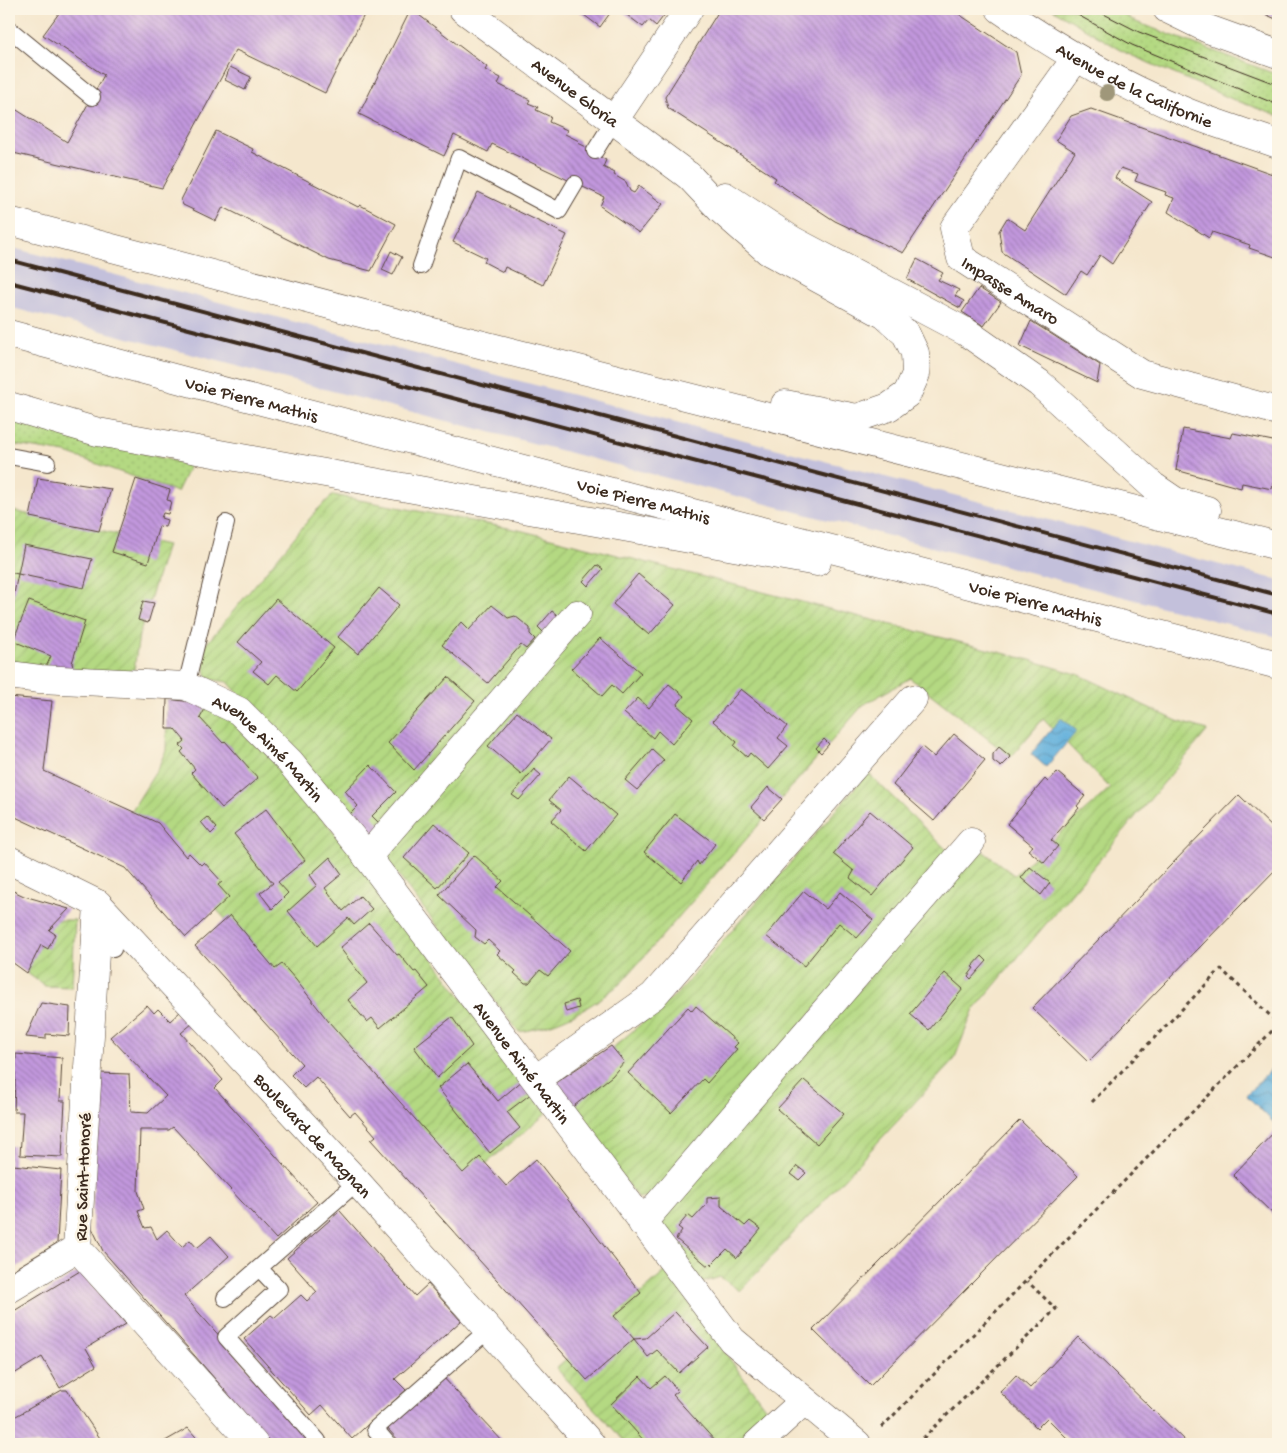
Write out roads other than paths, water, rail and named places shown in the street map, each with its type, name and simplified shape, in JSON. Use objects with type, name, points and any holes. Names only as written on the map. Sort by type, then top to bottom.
[{"type":"main road","name":"Avenue Gloria","points":[[463,9],[613,122],[689,176]]},
{"type":"main road","points":[[613,122],[689,9]]},
{"type":"main road","name":"Avenue de la Californie","points":[[1000,9],[1076,58],[1129,87],[1185,112],[1278,144]]},
{"type":"main road","points":[[1167,9],[1208,29],[1278,54]]},
{"type":"main road","name":"Impasse Amaro","points":[[1076,58],[954,228],[961,258],[1142,374],[1278,411]]},
{"type":"main road","points":[[448,336],[857,418],[889,407],[906,394],[916,374],[915,354],[906,334],[885,315],[768,251],[720,209],[689,176]]},
{"type":"main road","points":[[689,176],[727,197],[792,240],[966,332],[1005,358],[1039,383],[1127,464],[1175,501],[1278,529]]},
{"type":"main road","points":[[9,221],[448,336],[1278,546]]},
{"type":"main road","name":"Voie Pierre Mathis","points":[[9,334],[200,386],[1278,666]]},
{"type":"main road","points":[[9,406],[98,432],[1012,596]]},
{"type":"main road","points":[[368,857],[577,614]]},
{"type":"main road","name":"Avenue Aimé Martin","points":[[9,675],[40,679],[186,686],[239,711],[290,762],[368,857],[732,1340],[804,1401],[868,1438]]},
{"type":"main road","points":[[536,1079],[654,996],[913,699]]},
{"type":"main road","points":[[642,1223],[971,842]]},
{"type":"main road","name":"Boulevard de Magnan","points":[[9,860],[98,904],[357,1182],[591,1444]]},
{"type":"main road","name":"Rue Saint-Honoré","points":[[98,904],[77,1248],[254,1444]]},
{"type":"main road","points":[[9,1289],[77,1248]]},
{"type":"main road","points":[[757,1444],[804,1401]]},
{"type":"lane","points":[[9,29],[92,97]]},
{"type":"lane","points":[[595,151],[613,122]]},
{"type":"lane","points":[[421,266],[460,158],[559,210],[575,184]]},
{"type":"lane","points":[[9,456],[47,463]]},
{"type":"lane","points":[[186,686],[226,523]]},
{"type":"lane","points":[[98,904],[113,949]]},
{"type":"lane","points":[[225,1298],[357,1182]]},
{"type":"lane","points":[[259,1268],[278,1289],[226,1337],[318,1441]]},
{"type":"lane","points":[[388,1444],[375,1429],[488,1330]]},
{"type":"water","points":[[1061,718],[1077,731],[1046,767],[1031,754]]},
{"type":"water","points":[[1276,1064],[1278,1066],[1278,1127],[1246,1095]]},
{"type":"tram line","points":[[1067,9],[1132,45],[1278,105]]},
{"type":"tram line","points":[[1094,9],[1139,32],[1278,85]]},
{"type":"railway","points":[[9,260],[1278,595]]},
{"type":"railway","points":[[9,282],[1278,614]]}]
